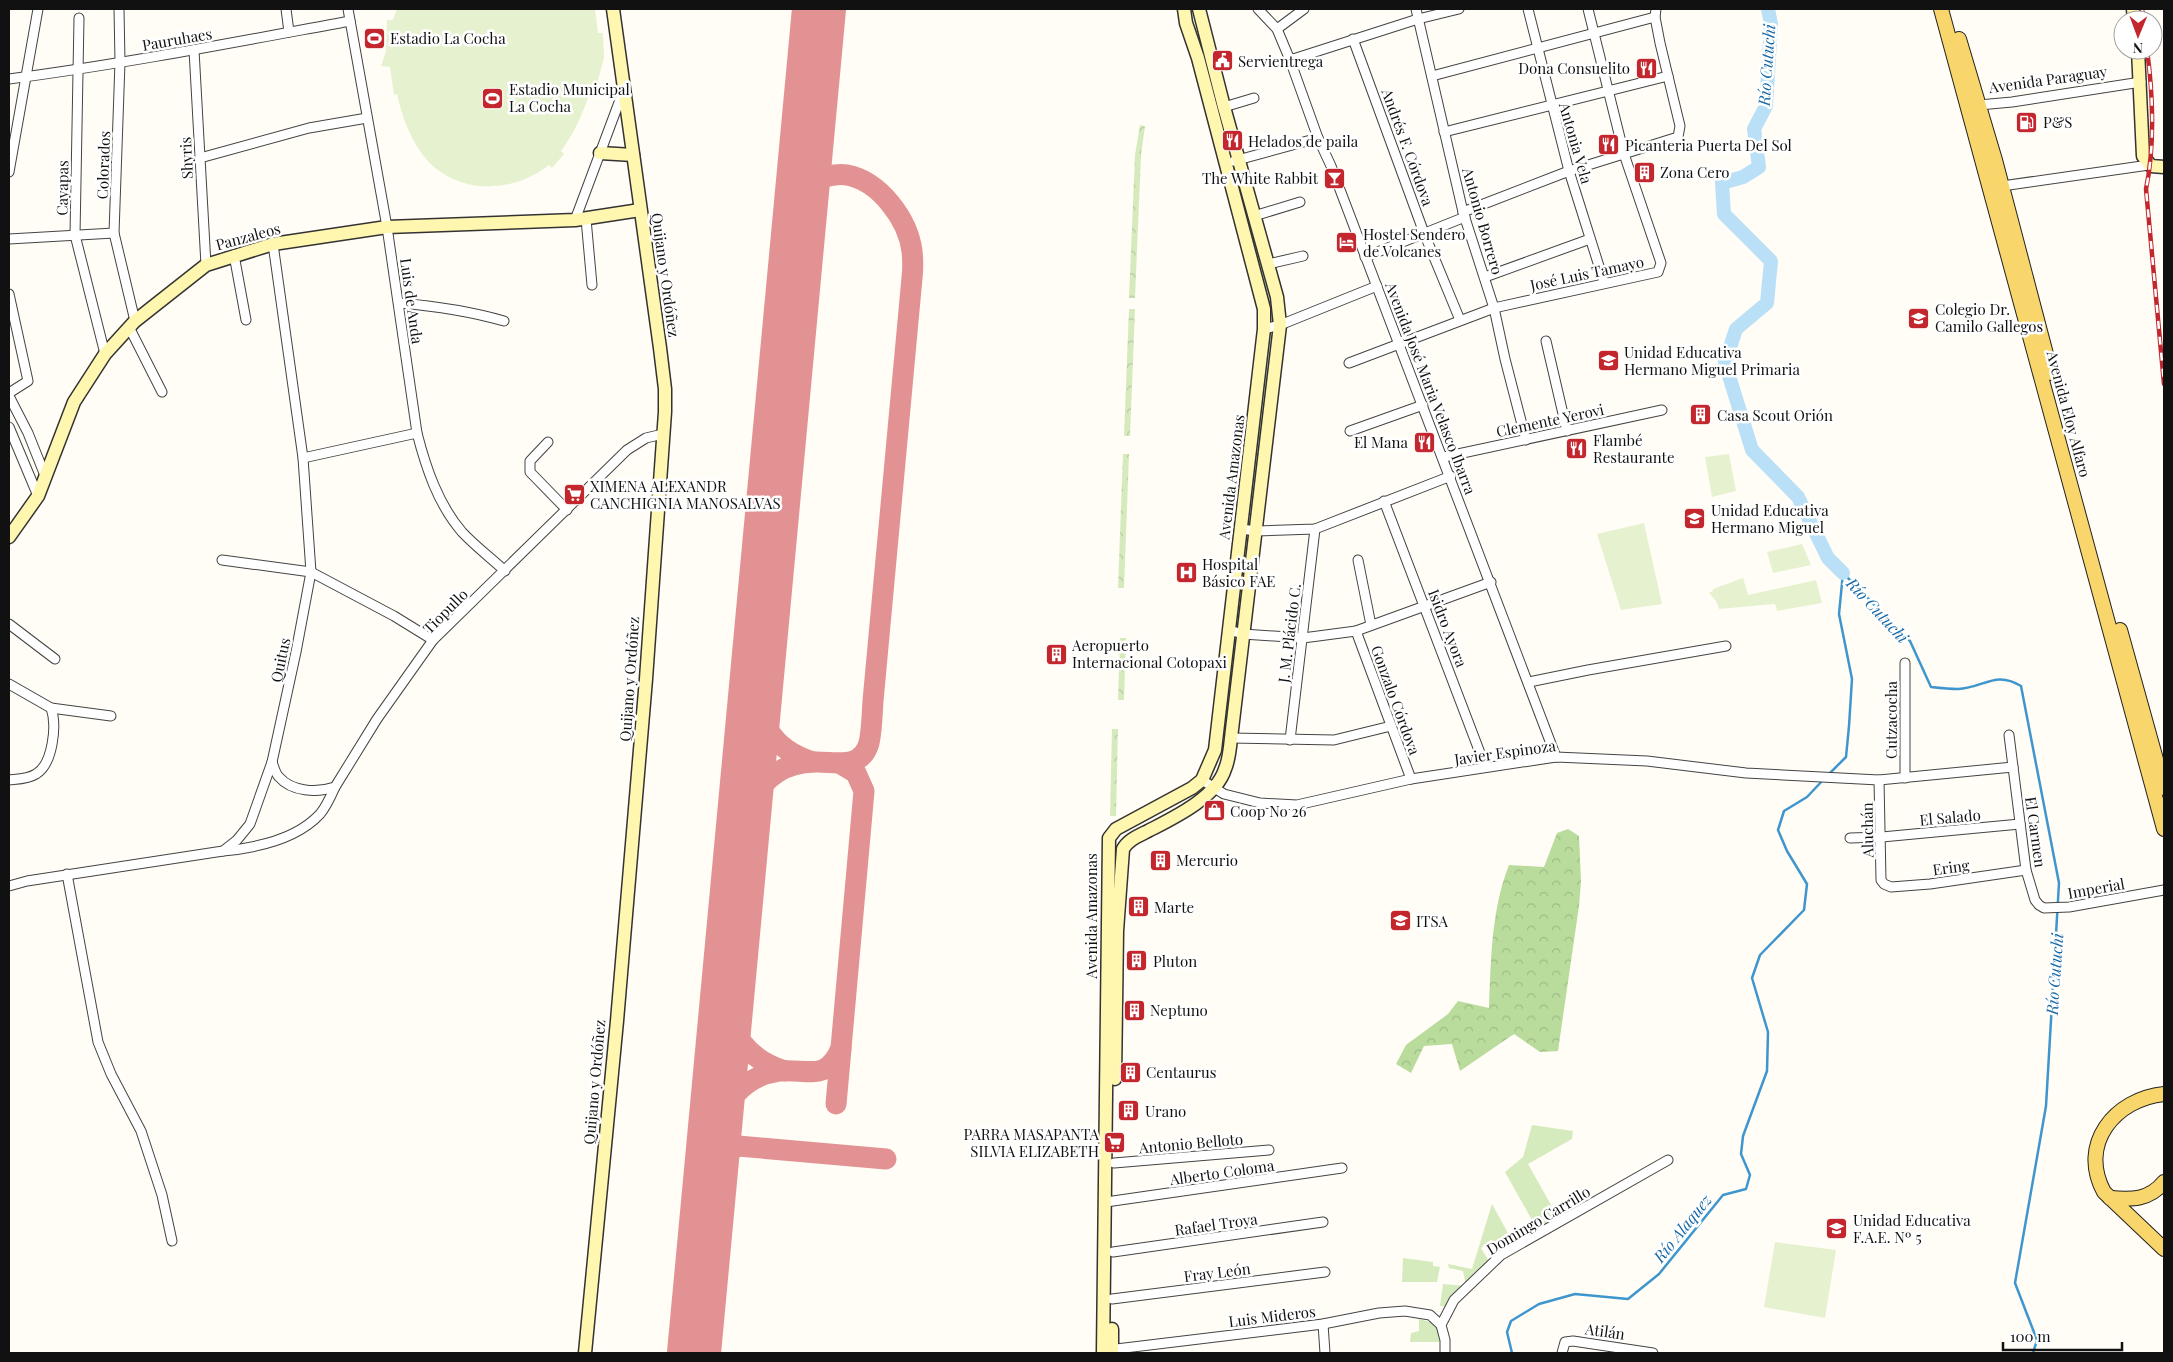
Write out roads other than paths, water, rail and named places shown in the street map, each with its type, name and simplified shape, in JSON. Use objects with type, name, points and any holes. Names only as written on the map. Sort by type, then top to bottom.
[{"type":"main road","name":"Quijano y Ordóñez","points":[[585,1353],[644,699],[665,389],[613,9]]},
{"type":"main road","name":"Avenida Amazonas","points":[[1107,1351],[1112,1298],[1113,1252],[1110,1202],[1114,1162],[1109,838],[1116,829],[1192,788],[1202,780],[1215,750],[1264,329],[1264,309],[1186,23],[1184,9]]},
{"type":"main road","name":"Avenida Amazonas","points":[[1107,1351],[1111,1036],[1123,849],[1126,844],[1138,836],[1202,799],[1213,789],[1226,769],[1244,634],[1280,325],[1277,297],[1199,9]]},
{"type":"main road","name":"Avenida Eloy Alfaro","points":[[1941,9],[2164,829]]},
{"type":"main road","name":"Avenida Eloy Alfaro","points":[[1950,9],[2002,186],[2074,462],[2164,788]]},
{"type":"main road","points":[[2139,60],[2143,156],[2149,165],[2158,168],[2164,167]]},
{"type":"main road","points":[[600,153],[633,155]]},
{"type":"main road","name":"Panzaleos","points":[[9,537],[38,496],[74,402],[105,354],[132,324],[206,265],[273,244],[387,227],[581,219],[640,210]]},
{"type":"main road","points":[[1128,823],[1138,836]]},
{"type":"main road","points":[[2158,1098],[2131,1104],[2111,1118],[2098,1144],[2096,1164],[2099,1183],[2110,1198],[2164,1249]]},
{"type":"main road","points":[[2110,1198],[2137,1199],[2156,1191],[2164,1182]]},
{"type":"street","points":[[9,172],[38,9]]},
{"type":"street","name":"Colorados","points":[[119,9],[120,62],[114,233],[132,324],[162,392]]},
{"type":"street","points":[[286,9],[289,32]]},
{"type":"street","name":"Luis de Anda","points":[[348,9],[387,227],[417,433],[434,485],[448,512],[462,532],[505,571]]},
{"type":"street","name":"Avenida José Maria Velasco Ibarra","points":[[1258,9],[1277,29],[1290,60],[1318,138],[1331,166],[1444,457],[1556,757]]},
{"type":"street","points":[[1277,29],[1304,9]]},
{"type":"street","name":"Antonio Borrero","points":[[1416,9],[1464,214],[1494,308],[1504,359],[1526,440]]},
{"type":"street","points":[[1290,60],[1418,19],[1459,9]]},
{"type":"street","name":"Antonia Vela","points":[[1528,9],[1569,171],[1604,282]]},
{"type":"street","name":"José Luis Tamayo","points":[[1349,364],[1494,308],[1604,282],[1658,272],[1661,268],[1662,263],[1624,154],[1588,9]]},
{"type":"street","points":[[1365,257],[1569,171],[1678,137],[1680,133],[1655,13],[1593,33],[1432,76]]},
{"type":"street","name":"Cayapas","points":[[79,18],[75,235],[105,354]]},
{"type":"street","name":"Pauruhaes","points":[[9,79],[77,70],[350,21]]},
{"type":"street","name":"Andrés F. Córdova","points":[[1353,39],[1424,233],[1460,320]]},
{"type":"street","name":"Shyris","points":[[194,50],[206,265]]},
{"type":"street","points":[[1444,132],[1668,76]]},
{"type":"street","name":"Avenida Paraguay","points":[[1979,105],[2012,102],[2141,82]]},
{"type":"street","points":[[592,286],[581,219],[600,153],[624,89]]},
{"type":"street","points":[[1224,107],[1254,98]]},
{"type":"street","points":[[200,158],[309,128],[367,118]]},
{"type":"street","points":[[1225,162],[1239,161],[1318,138]]},
{"type":"street","points":[[2002,186],[2149,165]]},
{"type":"street","points":[[1254,216],[1300,202]]},
{"type":"street","points":[[9,239],[114,233]]},
{"type":"street","points":[[1485,277],[1590,239]]},
{"type":"street","name":"Quitus","points":[[223,851],[237,840],[250,824],[272,762],[311,572],[303,458],[273,244]]},
{"type":"street","points":[[234,255],[246,320]]},
{"type":"street","points":[[1268,264],[1304,256]]},
{"type":"street","points":[[1264,329],[1280,325],[1377,286]]},
{"type":"street","points":[[9,294],[28,380],[9,395],[46,478]]},
{"type":"street","points":[[399,303],[443,307],[504,321]]},
{"type":"street","points":[[1546,341],[1566,431]]},
{"type":"street","points":[[1350,431],[1423,405]]},
{"type":"street","name":"Clemente Yerovi","points":[[1444,457],[1662,410]]},
{"type":"street","points":[[9,427],[38,496]]},
{"type":"street","points":[[303,458],[417,433]]},
{"type":"street","name":"Tiopullo","points":[[223,851],[273,840],[301,830],[321,813],[377,719],[433,640],[627,450],[646,438],[663,434]]},
{"type":"street","points":[[548,442],[530,461],[530,472],[567,510]]},
{"type":"street","points":[[1241,529],[1256,531],[1316,529],[1450,476]]},
{"type":"street","name":"Isidro Ayora","points":[[1384,501],[1485,766]]},
{"type":"street","name":"J. M. Plácido C.","points":[[1290,740],[1316,529]]},
{"type":"street","points":[[222,560],[311,572],[377,606],[433,640]]},
{"type":"street","points":[[1358,560],[1371,625]]},
{"type":"street","points":[[1229,630],[1244,634],[1303,638],[1356,631],[1491,582]]},
{"type":"street","points":[[9,624],[56,659]]},
{"type":"street","name":"Gonzalo Córdova","points":[[1356,631],[1411,778]]},
{"type":"street","points":[[1529,682],[1726,646]]},
{"type":"street","name":"Cutzacocha","points":[[1905,663],[1905,778]]},
{"type":"street","points":[[9,684],[51,708],[111,716]]},
{"type":"street","points":[[9,780],[28,778],[38,773],[45,762],[53,744],[54,716],[51,708]]},
{"type":"street","points":[[1231,738],[1334,740],[1391,726]]},
{"type":"street","name":"El Carmen","points":[[2009,735],[2026,870],[2035,900]]},
{"type":"street","name":"Javier Espinoza","points":[[1202,780],[1213,789],[1224,794],[1260,803],[1297,805],[1411,778],[1556,757],[1647,761],[1746,773],[1876,780]]},
{"type":"street","points":[[272,762],[278,776],[290,785],[311,791],[335,788]]},
{"type":"street","points":[[1876,780],[2013,767]]},
{"type":"street","name":"Aluchán","points":[[1876,780],[1882,837],[1881,880]]},
{"type":"street","name":"El Salado","points":[[1850,838],[1882,837],[2020,824]]},
{"type":"street","points":[[9,886],[27,880],[223,851]]},
{"type":"street","name":"Ering","points":[[1881,880],[1891,886],[1930,884],[2026,870]]},
{"type":"street","points":[[68,874],[98,1042],[111,1074],[141,1130],[162,1195],[172,1241]]},
{"type":"street","name":"Imperial","points":[[2035,900],[2039,905],[2051,908],[2069,907],[2164,890]]},
{"type":"street","name":"Antonio Belloto","points":[[1114,1162],[1270,1150]]},
{"type":"street","name":"Domingo Carrillo","points":[[1441,1325],[1454,1300],[1501,1255],[1668,1160]]},
{"type":"street","name":"Alberto Coloma","points":[[1110,1202],[1342,1168]]},
{"type":"street","name":"Rafael Troya","points":[[1113,1252],[1324,1222]]},
{"type":"street","name":"Fray León","points":[[1112,1298],[1326,1272]]},
{"type":"street","name":"Luis Mideros","points":[[1107,1351],[1323,1324],[1379,1313],[1405,1311],[1430,1315],[1441,1325]]},
{"type":"street","points":[[1323,1324],[1325,1353]]},
{"type":"street","points":[[1441,1325],[1445,1340],[1445,1353]]},
{"type":"street","name":"Atilán","points":[[1562,1353],[1565,1342],[1573,1341],[1611,1349],[1654,1353]]},
{"type":"waterway","name":"Río Cutuchi","points":[[1768,9],[1771,24],[1766,106],[1754,129],[1759,167],[1743,177],[1722,183],[1724,214],[1771,261],[1767,303],[1736,329],[1725,363],[1752,450],[1798,497],[1828,558],[1843,573]]},
{"type":"waterway","name":"Río Cutuchi","points":[[1843,573],[1910,641],[1931,687],[1958,689],[1996,680],[2012,681],[2021,686],[2059,883],[2046,1106],[2015,1283],[2037,1340],[2033,1353]]},
{"type":"waterway","name":"Río Alaquez","points":[[1828,775],[1846,757],[1849,726],[1852,679],[1839,614],[1843,573]]},
{"type":"waterway","name":"Río Alaquez","points":[[1512,1353],[1507,1332],[1511,1321],[1539,1304],[1575,1294],[1628,1299],[1659,1274],[1723,1195],[1746,1189],[1750,1175],[1741,1154],[1743,1136],[1767,1071],[1768,1032],[1752,978],[1760,955],[1804,910],[1807,884],[1787,851],[1778,830],[1784,811],[1807,797],[1824,779]]},
{"type":"railway","points":[[2148,60],[2151,84],[2152,137],[2146,189],[2164,384]]},
{"type":"place","name":"Estadio La Cocha","points":[[374,38]]},
{"type":"place","name":"Servientrega","points":[[1222,61]]},
{"type":"place","name":"Dona Consuelito","points":[[1646,68]]},
{"type":"place","name":"Estadio Municipal La Cocha","points":[[493,98]]},
{"type":"place","name":"P&S","points":[[2027,122]]},
{"type":"place","name":"Helados de paila","points":[[1232,141]]},
{"type":"place","name":"Picanteria Puerta Del Sol","points":[[1609,145]]},
{"type":"place","name":"Zona Cero","points":[[1644,172]]},
{"type":"place","name":"The White Rabbit","points":[[1334,178]]},
{"type":"place","name":"Hostel Sendero de Volcanes","points":[[1347,243]]},
{"type":"place","name":"Colegio Dr. Camilo Gallegos","points":[[1919,318]]},
{"type":"place","name":"Unidad Educativa Hermano Miguel Primaria","points":[[1608,361]]},
{"type":"place","name":"Casa Scout Orión","points":[[1701,415]]},
{"type":"place","name":"El Mana","points":[[1424,442]]},
{"type":"place","name":"Flambé Restaurante","points":[[1577,449]]},
{"type":"place","name":"XIMENA ALEXANDR CANCHIGNIA MANOSALVAS","points":[[574,495]]},
{"type":"place","name":"Unidad Educativa Hermano Miguel","points":[[1695,519]]},
{"type":"place","name":"Hospital Básico FAE","points":[[1186,573]]},
{"type":"place","name":"Aeropuerto Internacional Cotopaxi","points":[[1056,654]]},
{"type":"place","name":"Coop No 26","points":[[1214,811]]},
{"type":"place","name":"Mercurio","points":[[1160,860]]},
{"type":"place","name":"Marte","points":[[1138,907]]},
{"type":"place","name":"ITSA","points":[[1400,921]]},
{"type":"place","name":"Pluton","points":[[1137,961]]},
{"type":"place","name":"Neptuno","points":[[1134,1010]]},
{"type":"place","name":"Centaurus","points":[[1130,1072]]},
{"type":"place","name":"Urano","points":[[1129,1111]]},
{"type":"place","name":"PARRA MASAPANTA SILVIA ELIZABETH","points":[[1115,1143]]},
{"type":"place","name":"Unidad Educativa F.A.E. Nº 5","points":[[1837,1229]]}]
